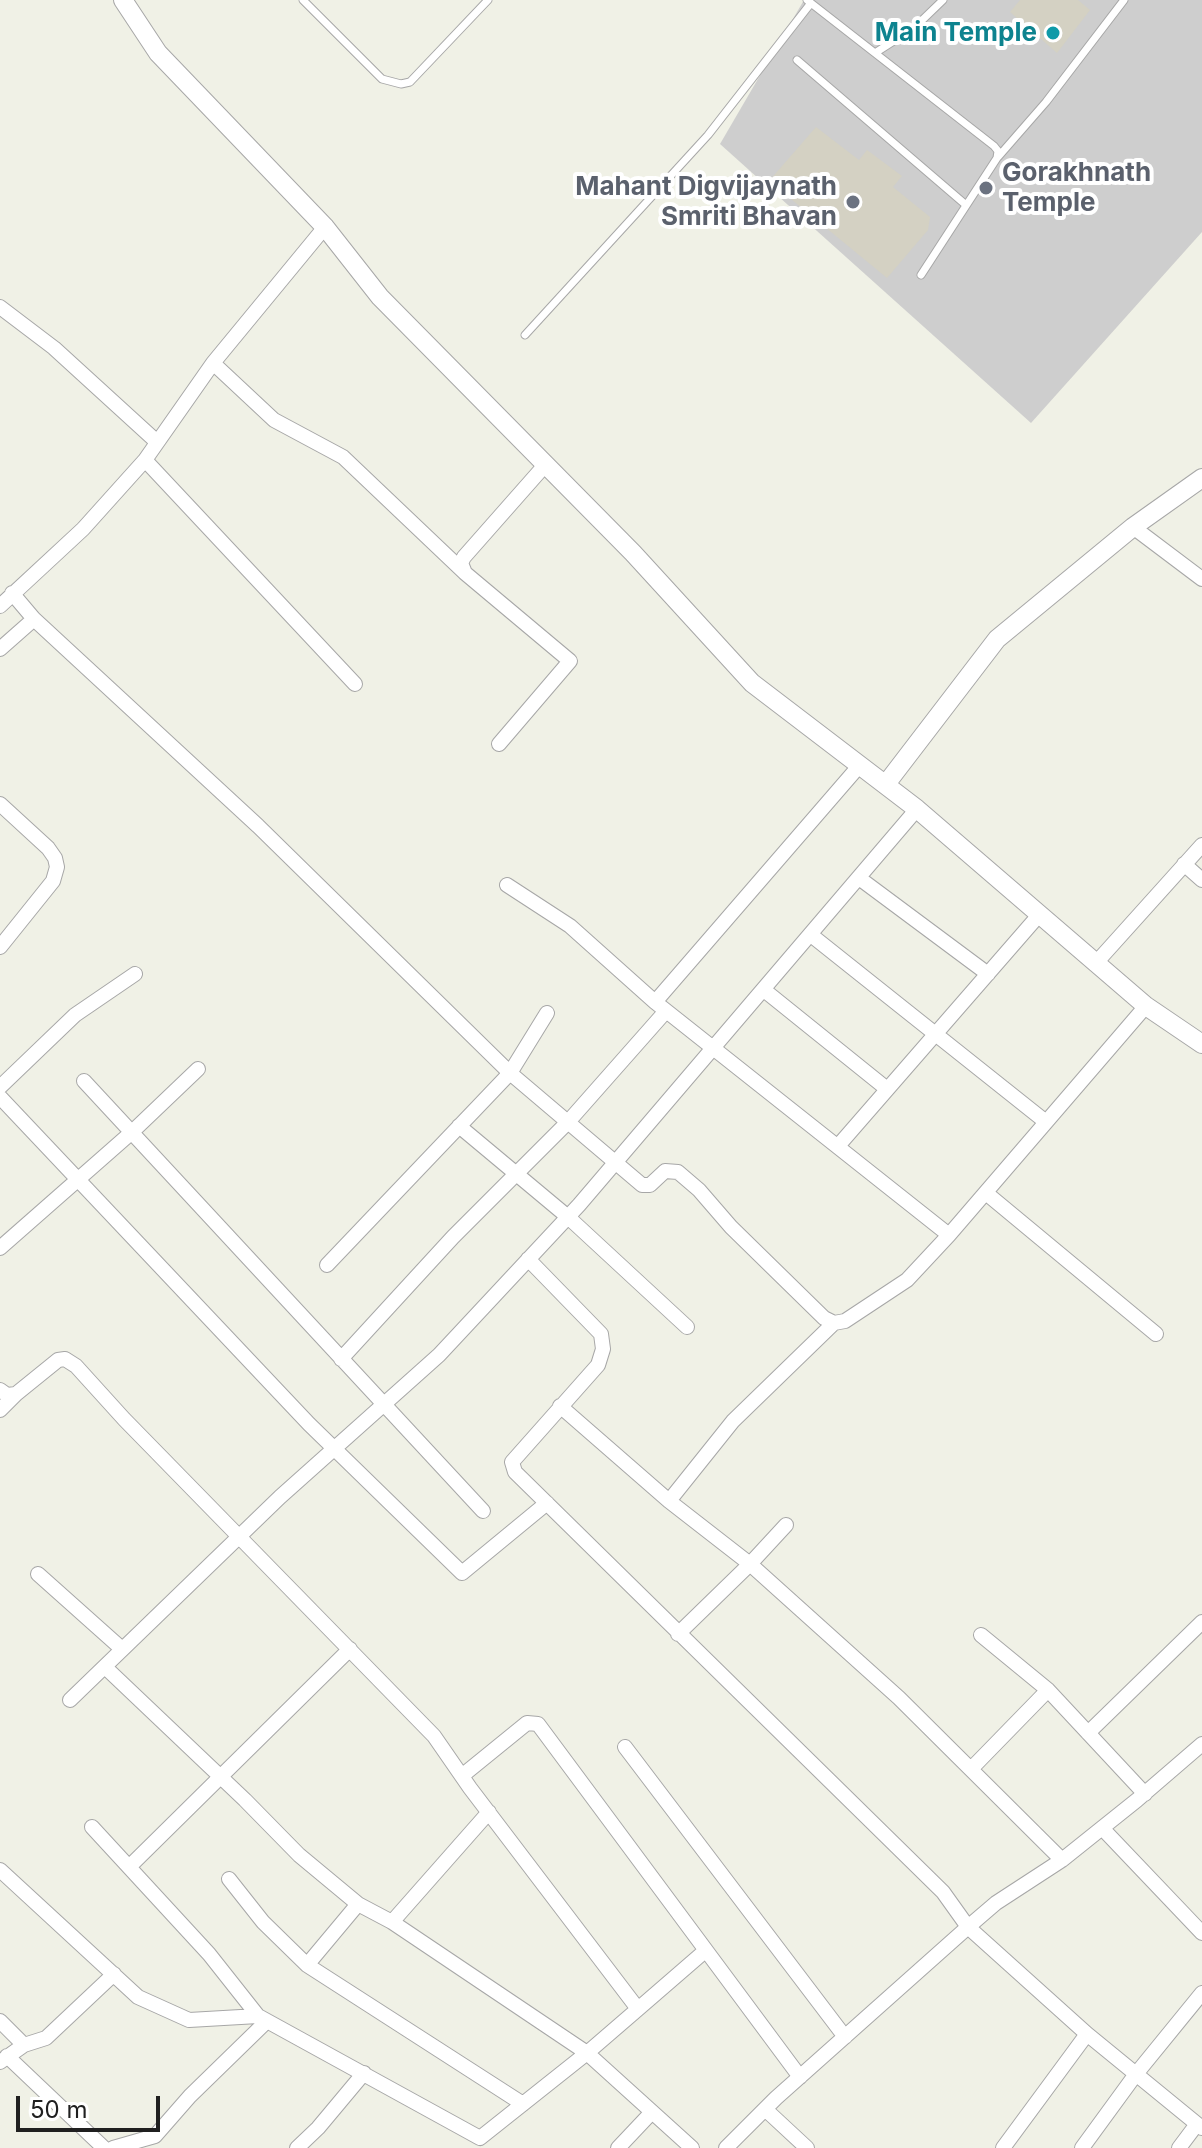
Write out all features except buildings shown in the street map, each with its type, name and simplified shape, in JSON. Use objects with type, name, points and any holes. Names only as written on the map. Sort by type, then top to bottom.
[{"type":"street","points":[[123,0],[158,53],[325,227],[380,297],[633,553],[752,683],[917,809],[1146,1006],[1202,1044]]},
{"type":"street","points":[[0,606],[83,529],[145,460],[213,363],[325,227]]},
{"type":"street","points":[[0,307],[54,348],[157,442]]},
{"type":"street","points":[[213,363],[274,420],[343,457],[465,573],[570,661],[499,744]]},
{"type":"street","points":[[145,460],[355,684]]},
{"type":"street","points":[[465,573],[461,569],[464,557],[546,464]]},
{"type":"street","points":[[886,784],[997,639],[1133,527],[1202,478]]},
{"type":"street","points":[[1133,527],[1202,579]]},
{"type":"street","points":[[12,593],[34,619],[258,826],[510,1073],[642,1185],[650,1185],[665,1171],[678,1172],[813,1308],[834,1323]]},
{"type":"street","points":[[0,649],[34,619]]},
{"type":"street","points":[[341,1359],[453,1237],[568,1122],[860,765]]},
{"type":"street","points":[[0,804],[48,848],[57,867],[53,881],[0,947]]},
{"type":"street","points":[[70,1700],[238,1537],[439,1355],[568,1217],[917,809]]},
{"type":"street","points":[[1095,964],[1202,845]]},
{"type":"street","points":[[1184,864],[1202,880]]},
{"type":"street","points":[[859,878],[988,974]]},
{"type":"street","points":[[507,885],[570,926],[661,1007],[949,1235]]},
{"type":"street","points":[[838,1146],[1039,915]]},
{"type":"street","points":[[811,935],[1046,1122]]},
{"type":"street","points":[[0,1087],[75,1015],[135,974]]},
{"type":"street","points":[[764,990],[887,1089]]},
{"type":"street","points":[[669,1501],[733,1421],[834,1323],[845,1321],[907,1280],[1146,1006]]},
{"type":"street","points":[[327,1265],[510,1073],[547,1013]]},
{"type":"street","points":[[0,1248],[132,1132],[198,1069]]},
{"type":"street","points":[[84,1081],[483,1511]]},
{"type":"street","points":[[0,1097],[335,1450],[462,1573],[547,1503]]},
{"type":"street","points":[[459,1126],[568,1217],[687,1327]]},
{"type":"street","points":[[986,1193],[1156,1334]]},
{"type":"street","points":[[528,1259],[601,1334],[603,1349],[598,1365],[512,1462],[515,1472],[943,1892],[968,1927],[1087,2034],[1200,2126],[1179,2148]]},
{"type":"street","points":[[0,1410],[58,1360],[65,1359],[76,1366],[238,1537],[434,1736],[638,2009]]},
{"type":"street","points":[[0,1390],[7,1395],[16,1394]]},
{"type":"street","points":[[560,1406],[669,1501],[750,1564],[899,1698],[1062,1860]]},
{"type":"street","points":[[678,1634],[786,1525]]},
{"type":"street","points":[[38,1574],[122,1649]]},
{"type":"street","points":[[1088,1733],[1202,1622]]},
{"type":"street","points":[[981,1635],[1048,1690],[1145,1794]]},
{"type":"street","points":[[129,1867],[350,1649]]},
{"type":"street","points":[[105,1667],[299,1855],[358,1904],[392,1922],[587,2053],[692,2148]]},
{"type":"street","points":[[971,1769],[1048,1690]]},
{"type":"street","points":[[463,1775],[527,1723],[538,1724],[800,2077]]},
{"type":"street","points":[[726,2148],[800,2077],[996,1903],[1062,1860],[1202,1744]]},
{"type":"street","points":[[625,1747],[845,2037]]},
{"type":"street","points":[[392,1922],[489,1812]]},
{"type":"street","points":[[92,1827],[209,1954],[262,2018],[364,2073],[481,2143],[705,1951]]},
{"type":"street","points":[[1102,1828],[1202,1933]]},
{"type":"street","points":[[0,1870],[138,1997],[189,2020],[262,2018]]},
{"type":"street","points":[[229,1879],[263,1922],[307,1965],[523,2104]]},
{"type":"street","points":[[307,1965],[358,1904]]},
{"type":"street","points":[[104,2148],[3,2059],[24,2045],[46,2038],[114,1974]]},
{"type":"street","points":[[1082,2148],[1136,2074],[1202,1993]]},
{"type":"street","points":[[113,2148],[155,2136],[262,2018]]},
{"type":"street","points":[[0,2021],[24,2045]]},
{"type":"street","points":[[1003,2148],[1087,2034]]},
{"type":"street","points":[[297,2148],[364,2073]]},
{"type":"street","points":[[765,2109],[807,2148]]},
{"type":"street","points":[[618,2148],[652,2112]]},
{"type":"lane","points":[[303,0],[382,79],[401,84],[410,82],[488,0]]},
{"type":"lane","points":[[875,53],[926,18],[943,0]]},
{"type":"lane","points":[[921,275],[997,158],[1046,102],[1124,0]]},
{"type":"lane","points":[[525,335],[708,135],[809,2],[994,146],[998,151],[997,158]]},
{"type":"lane","points":[[797,60],[966,205]]},
{"type":"shaded area","name":"Gorakhnath Temple","points":[[804,0],[1202,0],[1202,232],[1031,423],[720,144]]},
{"type":"place","name":"Main Temple","points":[[1053,33]]},
{"type":"place","name":"Gorakhnath Temple","points":[[986,188]]},
{"type":"place","name":"Mahant Digvijaynath Smriti Bhavan","points":[[853,202]]}]
